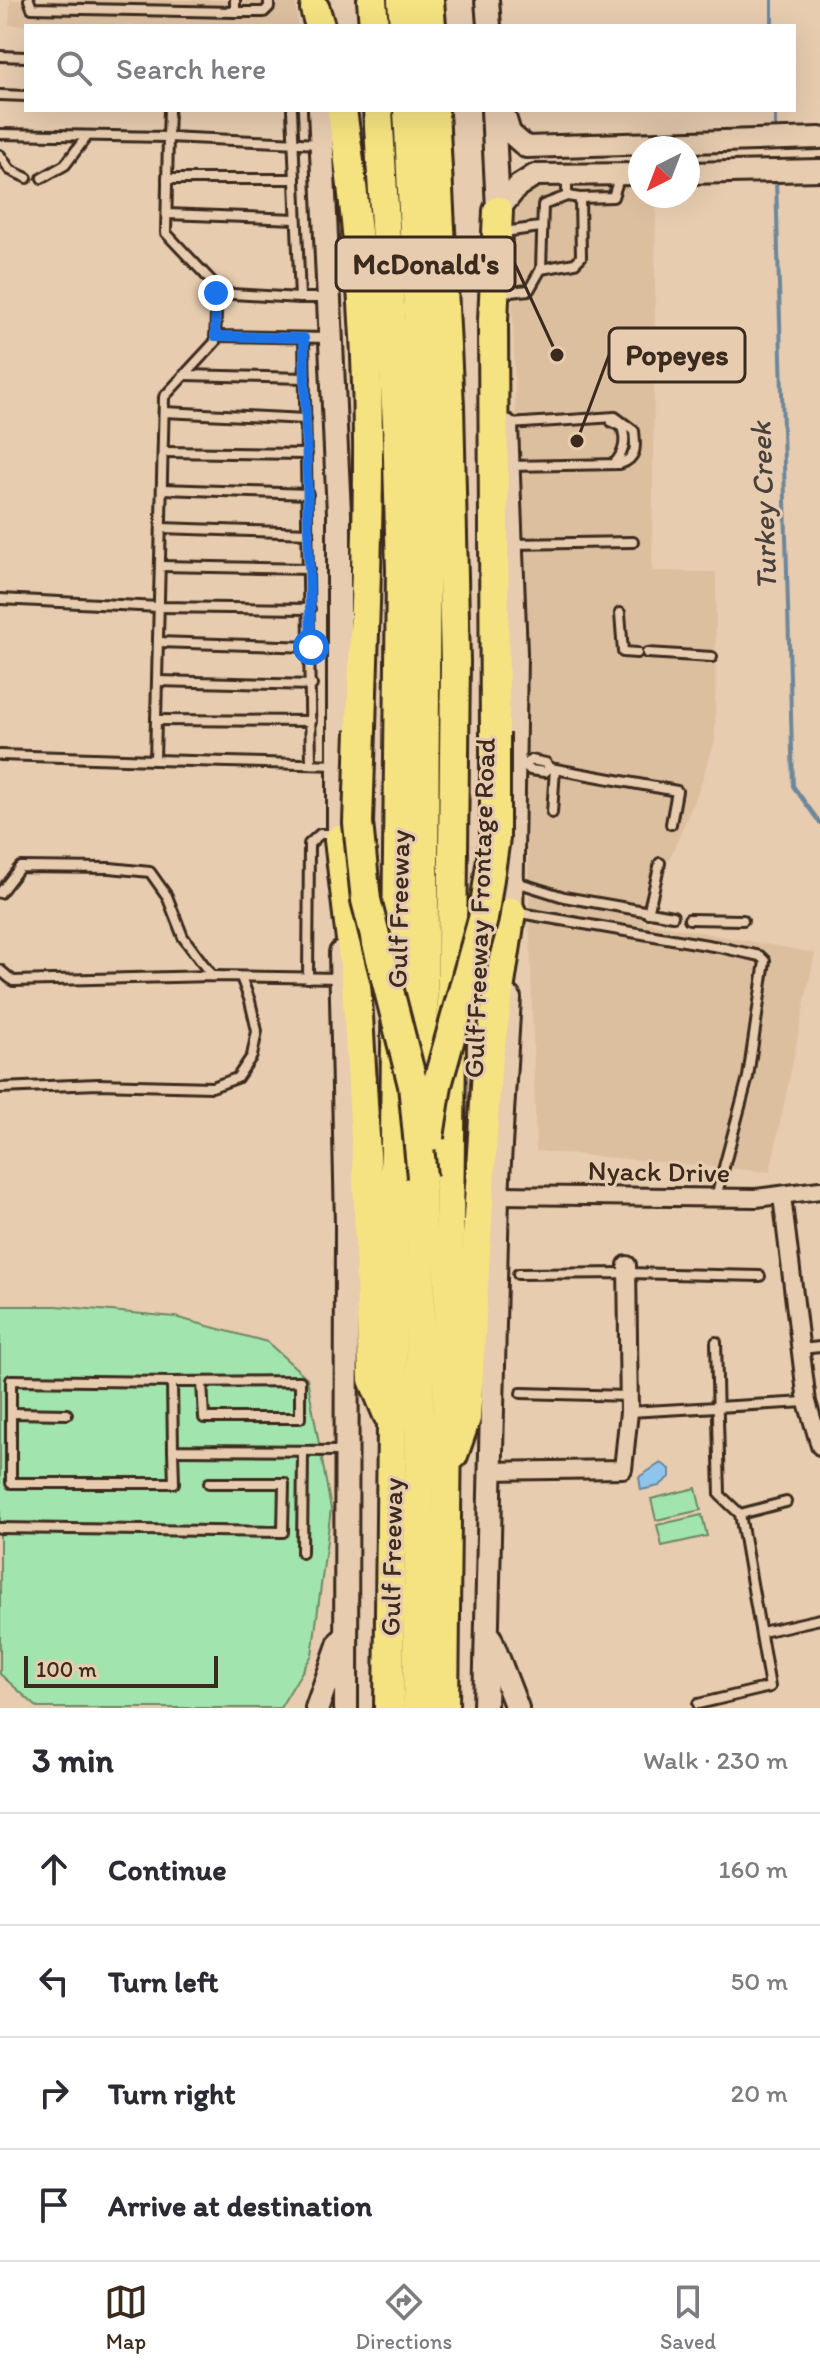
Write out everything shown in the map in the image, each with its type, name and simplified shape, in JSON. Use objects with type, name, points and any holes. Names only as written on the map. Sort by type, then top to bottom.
[{"type":"highway","points":[[372,0],[374,24]]},
{"type":"highway","points":[[402,0],[404,24]]},
{"type":"highway","points":[[429,0],[431,24]]},
{"type":"highway","points":[[342,112],[354,195],[368,460],[358,823],[366,900],[413,1085],[422,1177]]},
{"type":"highway","name":"Gulf Freeway","points":[[378,112],[397,421],[401,570],[389,1708]]},
{"type":"highway","name":"Gulf Freeway","points":[[408,112],[426,490],[417,1697]]},
{"type":"highway","name":"Gulf Freeway","points":[[434,112],[449,406],[455,662],[444,1708]]},
{"type":"highway","points":[[422,1177],[437,1085],[483,919],[495,838],[493,321],[499,222]]},
{"type":"highway","points":[[339,837],[356,981],[367,1171],[373,1379],[392,1427]]},
{"type":"highway","points":[[446,1474],[466,1418],[487,1069],[511,912]]},
{"type":"main road","points":[[487,0],[489,24]]},
{"type":"main road","points":[[320,112],[339,513],[339,837],[347,1224],[346,1708]]},
{"type":"main road","name":"Gulf Freeway Frontage Road","points":[[485,1708],[497,1195],[519,764],[493,112]]},
{"type":"main road","points":[[317,1708],[346,1625]]},
{"type":"main road","points":[[485,1626],[517,1708]]},
{"type":"street","points":[[504,112],[510,133],[526,147],[628,146]]},
{"type":"street","points":[[700,143],[820,138]]},
{"type":"street","points":[[700,173],[820,170]]},
{"type":"street","points":[[499,222],[518,186],[535,175],[628,174]]},
{"type":"street","name":"Nyack Drive","points":[[497,1195],[716,1198],[782,1196],[820,1190]]},
{"type":"street","points":[[782,1196],[807,1402],[820,1446]]},
{"type":"street","points":[[490,1471],[623,1469],[629,1404],[627,1269]]},
{"type":"lane","points":[[29,0],[32,8],[199,12],[264,12],[269,7],[269,0]]},
{"type":"lane","points":[[199,0],[199,12]]},
{"type":"lane","points":[[235,0],[235,12]]},
{"type":"lane","points":[[0,56],[24,57]]},
{"type":"lane","points":[[0,95],[24,96]]},
{"type":"lane","points":[[155,760],[164,397],[215,342],[217,287],[166,233],[169,112]]},
{"type":"lane","points":[[292,112],[300,298]]},
{"type":"lane","points":[[0,134],[321,144]]},
{"type":"lane","points":[[42,178],[65,165],[87,136]]},
{"type":"lane","points":[[0,155],[10,170],[27,178]]},
{"type":"lane","points":[[567,175],[567,196]]},
{"type":"lane","points":[[501,293],[529,290],[541,269],[543,205],[567,196],[613,197],[628,177]]},
{"type":"lane","points":[[167,179],[295,179]]},
{"type":"lane","points":[[541,269],[575,263],[581,257],[580,198]]},
{"type":"lane","points":[[167,214],[296,219]]},
{"type":"lane","points":[[499,222],[540,227]]},
{"type":"lane","points":[[216,293],[329,298]]},
{"type":"lane","points":[[215,336],[331,338]]},
{"type":"lane","points":[[304,338],[311,763]]},
{"type":"lane","points":[[184,375],[305,378]]},
{"type":"lane","points":[[164,412],[306,419]]},
{"type":"lane","points":[[506,424],[615,417],[634,431],[636,449],[625,462],[614,464],[508,466]]},
{"type":"lane","points":[[163,452],[307,454]]},
{"type":"lane","points":[[162,489],[308,494]]},
{"type":"lane","points":[[161,528],[309,533]]},
{"type":"lane","points":[[511,544],[633,542]]},
{"type":"lane","points":[[160,566],[309,569]]},
{"type":"lane","points":[[0,599],[159,607],[310,609]]},
{"type":"lane","points":[[620,613],[623,652],[712,657]]},
{"type":"lane","points":[[158,642],[311,647]]},
{"type":"lane","points":[[157,681],[312,685]]},
{"type":"lane","points":[[156,720],[311,721]]},
{"type":"lane","points":[[0,755],[339,765]]},
{"type":"lane","points":[[519,764],[530,770],[545,772],[553,769],[677,791],[671,824]]},
{"type":"lane","points":[[552,813],[553,769]]},
{"type":"lane","points":[[308,978],[309,844],[320,834],[339,837]]},
{"type":"lane","points":[[648,913],[660,863]]},
{"type":"lane","points":[[0,893],[20,867],[110,868],[150,872],[167,896],[183,937],[212,976]]},
{"type":"lane","points":[[512,881],[564,897],[673,916]]},
{"type":"lane","points":[[511,912],[719,947],[760,956],[765,961],[748,1077],[716,1198]]},
{"type":"lane","points":[[689,919],[743,920]]},
{"type":"lane","points":[[0,970],[13,981],[212,976],[342,978]]},
{"type":"lane","points":[[0,1088],[98,1084],[212,1087],[237,1078],[252,1056],[257,1031],[241,977]]},
{"type":"lane","points":[[518,1274],[627,1269],[760,1276]]},
{"type":"lane","points":[[698,1704],[770,1687],[740,1514],[720,1495],[716,1342]]},
{"type":"lane","points":[[800,1349],[820,1347]]},
{"type":"lane","points":[[0,1380],[300,1381],[300,1418],[204,1418],[202,1382]]},
{"type":"lane","points":[[11,1380],[11,1483],[174,1483],[172,1382]]},
{"type":"lane","points":[[521,1393],[718,1409],[807,1402]]},
{"type":"lane","points":[[11,1413],[67,1414]]},
{"type":"lane","points":[[173,1450],[346,1451]]},
{"type":"lane","points":[[302,1553],[303,1451]]},
{"type":"lane","points":[[0,1528],[283,1532],[284,1483],[209,1483]]},
{"type":"lane","points":[[740,1514],[786,1502]]},
{"type":"lane","points":[[762,1632],[820,1619]]},
{"type":"shaded area","points":[[10,0],[296,0],[297,24],[9,25]]},
{"type":"shaded area","points":[[537,182],[628,184],[628,208],[656,208],[652,571],[716,572],[715,741],[699,789],[643,922],[815,953],[770,1172],[536,1151],[510,209]]},
{"type":"green space","points":[[0,1306],[57,1306],[175,1317],[267,1342],[307,1378],[331,1509],[312,1655],[280,1708],[38,1708],[0,1674]]},
{"type":"green space","points":[[696,1488],[701,1510],[656,1520],[651,1499]]},
{"type":"green space","points":[[702,1515],[707,1536],[662,1546],[657,1525]]},
{"type":"water","points":[[661,1463],[670,1469],[670,1477],[659,1486],[641,1490],[639,1477]]},
{"type":"waterway","name":"Turkey Creek","points":[[772,0],[772,24]]},
{"type":"waterway","name":"Turkey Creek","points":[[775,112],[775,132]]},
{"type":"waterway","name":"Turkey Creek","points":[[776,179],[793,786],[820,823]]},
{"type":"place","name":"McDonald's","points":[[557,355]]},
{"type":"place","name":"Popeyes","points":[[577,441]]},
{"type":"route","points":[[216,293],[215,336],[304,338],[311,647]]}]
